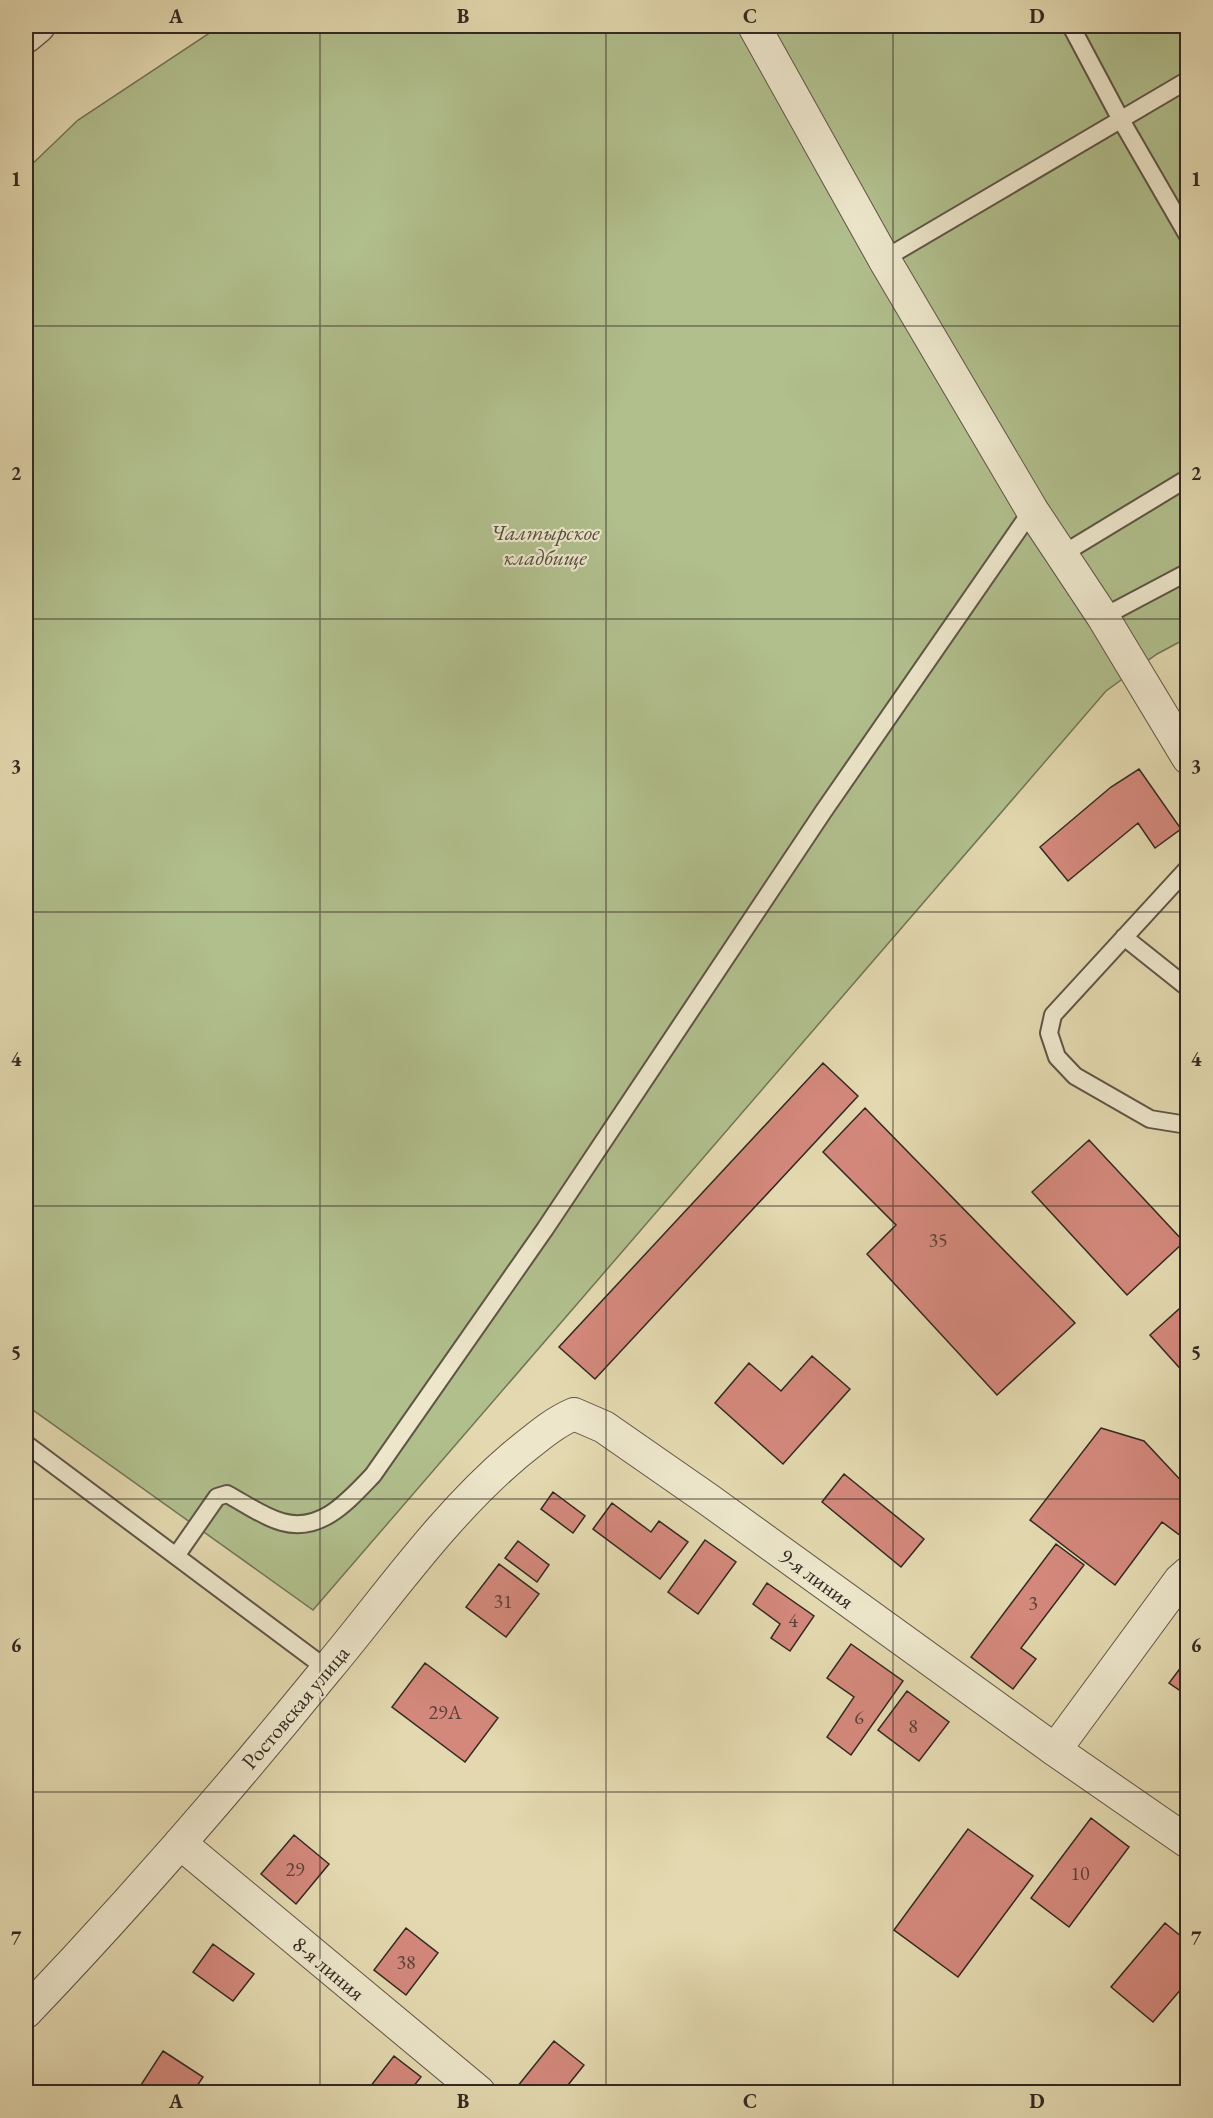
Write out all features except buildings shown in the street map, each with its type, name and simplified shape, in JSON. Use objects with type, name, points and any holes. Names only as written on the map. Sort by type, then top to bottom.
[{"type":"street","points":[[26,36],[38,26]]},
{"type":"street","points":[[754,26],[884,259],[1032,510],[1103,617],[1188,758]]},
{"type":"street","name":"Ростовская улица","points":[[26,2012],[180,1843],[327,1669],[435,1534],[486,1481],[538,1436],[559,1421],[574,1414]]},
{"type":"street","name":"9-я линия","points":[[574,1414],[604,1427],[690,1486],[1054,1750],[1188,1842]]},
{"type":"street","points":[[1054,1750],[1188,1573]]},
{"type":"street","name":"8-я линия","points":[[180,1843],[479,2092]]},
{"type":"lane","points":[[1071,26],[1121,120],[1188,236]]},
{"type":"lane","points":[[884,259],[1188,80]]},
{"type":"lane","points":[[1062,555],[1188,478]]},
{"type":"lane","points":[[176,1556],[217,1497],[227,1494],[280,1521],[301,1525],[327,1518],[350,1499],[373,1475],[545,1229],[823,812],[1032,510]]},
{"type":"lane","points":[[1103,617],[1188,572]]},
{"type":"lane","points":[[1188,868],[1053,1015],[1049,1033],[1057,1057],[1075,1076],[1150,1119],[1181,1124],[1188,1122]]},
{"type":"lane","points":[[1124,937],[1188,988]]},
{"type":"lane","points":[[26,1444],[327,1669]]},
{"type":"green space","name":"Чалтырское кладбище","points":[[220,26],[1187,26],[1187,638],[1157,654],[1106,691],[313,1610],[26,1405],[26,170],[78,120]]}]
